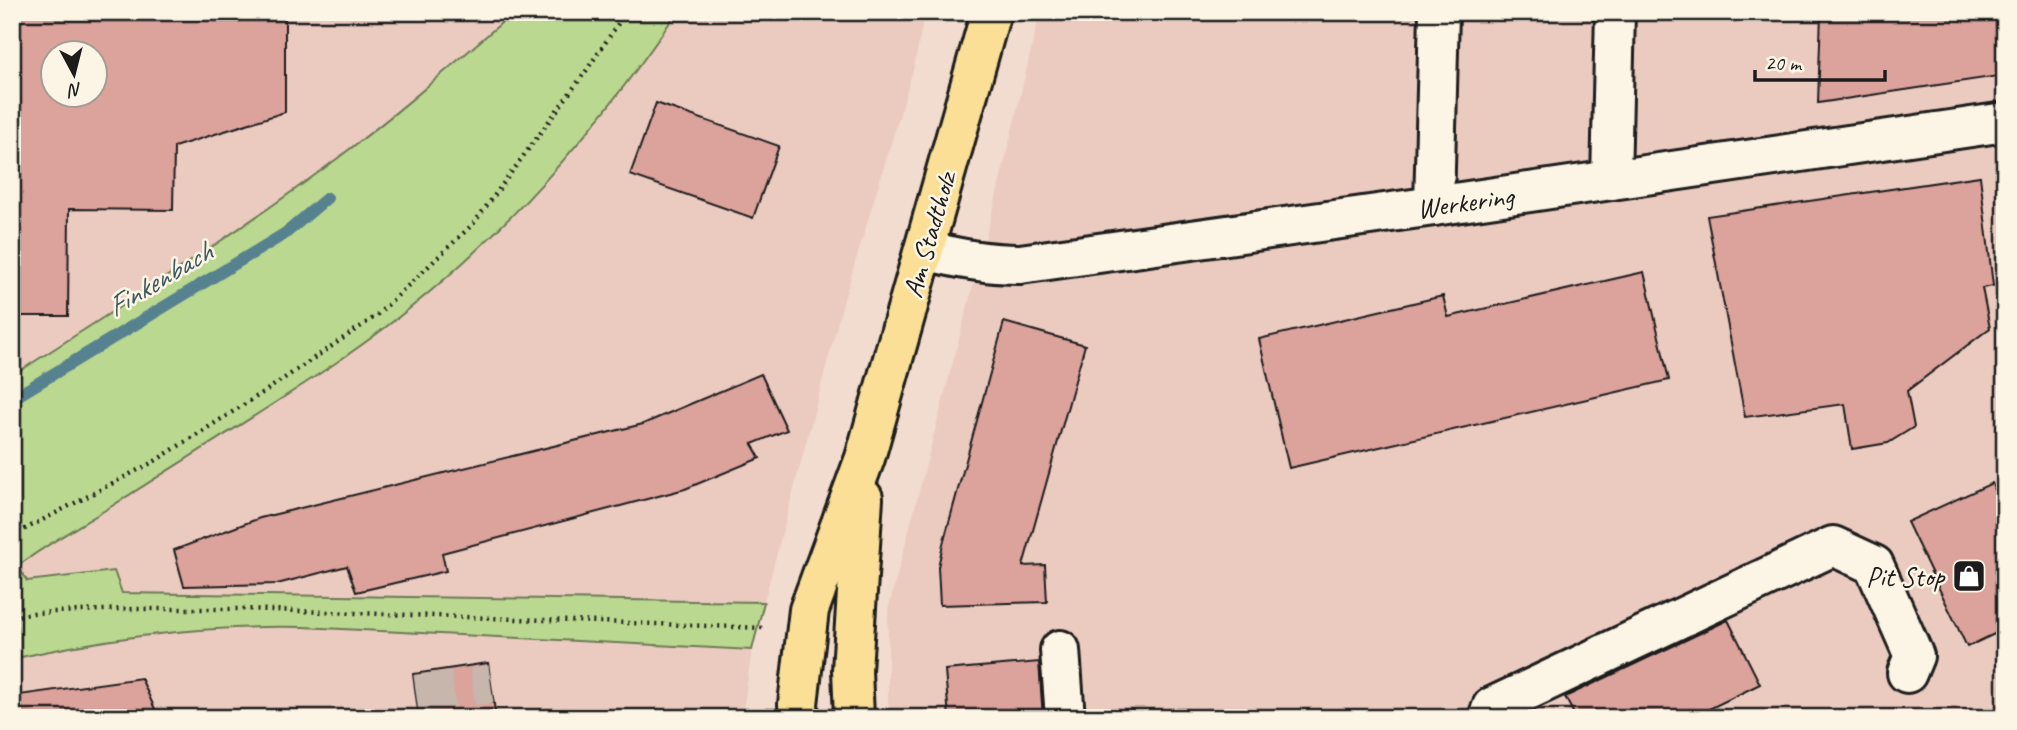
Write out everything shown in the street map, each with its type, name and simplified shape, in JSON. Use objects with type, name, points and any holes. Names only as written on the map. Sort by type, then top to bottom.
[{"type":"main road","name":"Am Stadtholz","points":[[799,718],[798,704],[809,610],[865,458],[926,250],[991,12]]},
{"type":"main road","name":"Am Stadtholz","points":[[854,718],[852,670],[865,458]]},
{"type":"street","points":[[1434,206],[1439,12]]},
{"type":"street","points":[[1611,180],[1615,12]]},
{"type":"street","name":"Werkering","points":[[926,250],[962,261],[1020,264],[2005,122]]},
{"type":"street","points":[[1488,718],[1492,707],[1833,546],[1874,565],[1914,656],[1907,673]]},
{"type":"street","points":[[1060,650],[1065,718]]},
{"type":"path","points":[[12,536],[155,461],[376,316],[474,223],[626,12]]},
{"type":"path","points":[[12,617],[33,613],[125,609],[245,609],[772,629]]},
{"type":"shaded area","points":[[12,12],[514,12],[339,157],[233,233],[12,376]]},
{"type":"shaded area","points":[[677,12],[925,12],[914,67],[843,303],[764,602],[122,593],[114,571],[27,581],[18,565],[341,359],[436,286],[481,246],[565,159],[605,112]]},
{"type":"shaded area","points":[[1040,12],[2005,12],[2005,713],[1995,718],[892,718],[888,702],[888,610],[998,190]]},
{"type":"shaded area","points":[[240,626],[752,650],[742,718],[12,718],[12,659],[126,637]]},
{"type":"green space","points":[[514,12],[677,12],[642,62],[566,157],[482,245],[437,286],[312,379],[18,566],[27,581],[114,571],[122,593],[764,602],[752,650],[266,627],[156,634],[84,644],[12,659],[12,376],[177,270],[299,187],[383,123]]},
{"type":"building","points":[[12,12],[285,12],[285,112],[174,147],[173,210],[69,209],[68,316],[12,316]]},
{"type":"building","points":[[1821,12],[2005,12],[2005,75],[1818,103]]},
{"type":"building","points":[[656,103],[779,146],[753,218],[630,175]]},
{"type":"building","points":[[1980,176],[1993,286],[1982,288],[1990,328],[1907,391],[1914,427],[1888,443],[1852,449],[1845,404],[1745,417],[1707,216]]},
{"type":"building","points":[[1644,272],[1669,380],[1289,468],[1259,339],[1443,296],[1448,317]]},
{"type":"building","points":[[1004,322],[1085,345],[1023,566],[1045,565],[1047,602],[940,605],[938,567],[943,544]]},
{"type":"building","points":[[761,374],[787,430],[752,444],[760,458],[685,489],[442,553],[446,571],[356,592],[347,566],[277,584],[184,586],[174,550],[260,518],[643,424]]},
{"type":"building","name":"Pit Stop","points":[[1992,483],[2005,511],[2005,629],[1967,647],[1907,522]]},
{"type":"building","points":[[1728,620],[1760,684],[1691,718],[1576,718],[1565,697]]},
{"type":"building","points":[[1039,662],[1043,718],[949,718],[945,670]]},
{"type":"building","points":[[488,663],[496,718],[419,718],[413,674]]},
{"type":"building","points":[[141,678],[159,718],[12,718],[12,696]]},
{"type":"waterway","name":"Finkenbach","points":[[12,399],[286,233],[327,198]]},
{"type":"tunnel","points":[[416,694],[491,684]]},
{"type":"place","name":"Pit Stop","points":[[1969,576]]}]
